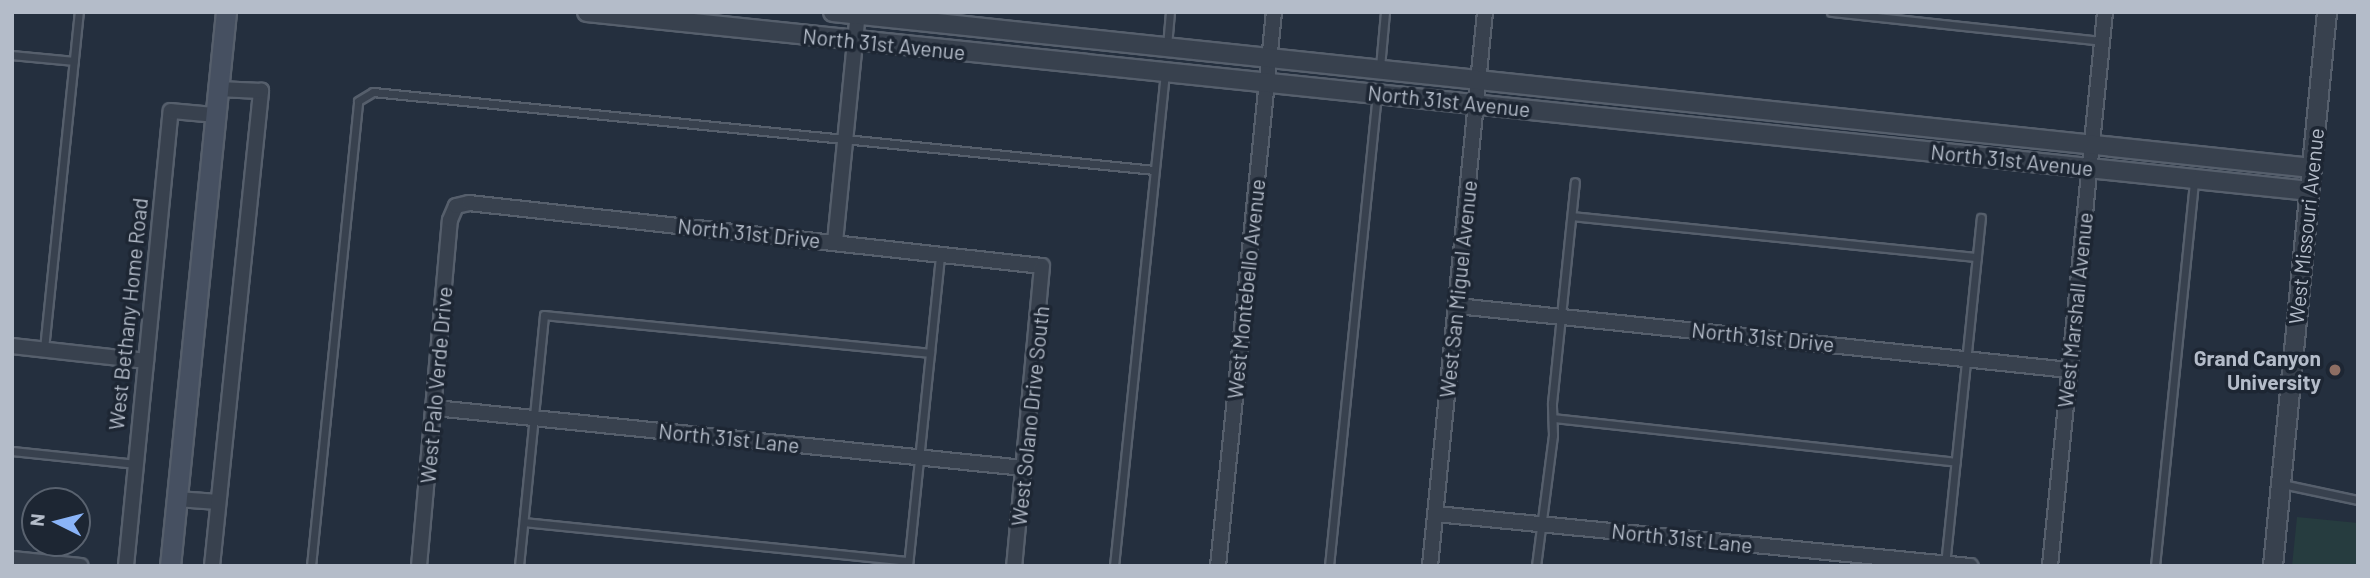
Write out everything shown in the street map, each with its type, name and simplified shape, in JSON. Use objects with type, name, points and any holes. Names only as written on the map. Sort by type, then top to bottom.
[{"type":"main road","points":[[170,566],[226,12]]},
{"type":"street","name":"North 31st Avenue","points":[[587,12],[2310,191]]},
{"type":"street","name":"North 31st Avenue","points":[[833,12],[2312,168]]},
{"type":"street","name":"West Montebello Avenue","points":[[1218,566],[1274,12]]},
{"type":"street","name":"West San Miguel Avenue","points":[[1430,566],[1485,12]]},
{"type":"street","name":"West Marshall Avenue","points":[[2049,566],[2105,12]]},
{"type":"street","name":"West Missouri Avenue","points":[[2273,566],[2328,12]]},
{"type":"street","points":[[835,242],[858,14]]},
{"type":"street","points":[[212,566],[261,91],[218,89]]},
{"type":"street","name":"West Bethany Home Road","points":[[126,566],[171,111],[215,115]]},
{"type":"street","points":[[1767,134],[1769,112]]},
{"type":"street","name":"North 31st Drive","points":[[456,206],[469,203],[1042,266]]},
{"type":"street","name":"West Palo Verde Drive","points":[[419,566],[450,220],[456,206]]},
{"type":"street","name":"West Solano Drive South","points":[[1014,566],[1042,266]]},
{"type":"street","name":"North 31st Drive","points":[[1457,306],[2069,370]]},
{"type":"street","points":[[12,346],[146,361]]},
{"type":"street","name":"North 31st Lane","points":[[435,408],[1024,468]]},
{"type":"street","points":[[177,499],[218,502]]},
{"type":"street","name":"North 31st Lane","points":[[1436,514],[1970,566]]},
{"type":"street","points":[[12,559],[80,566]]},
{"type":"lane","points":[[44,349],[79,12]]},
{"type":"lane","points":[[1167,46],[1170,12]]},
{"type":"lane","points":[[1380,69],[1385,12]]},
{"type":"lane","points":[[1831,12],[2102,41]]},
{"type":"lane","points":[[12,55],[74,61]]},
{"type":"lane","points":[[1114,566],[1165,73]]},
{"type":"lane","points":[[311,566],[358,101],[373,92],[1154,170]]},
{"type":"lane","points":[[1329,566],[1377,93]]},
{"type":"lane","points":[[2155,566],[2194,180]]},
{"type":"lane","points":[[1536,566],[1575,182]]},
{"type":"lane","points":[[1572,216],[1977,257]]},
{"type":"lane","points":[[1945,565],[1981,218]]},
{"type":"lane","points":[[524,522],[908,563],[921,458],[940,254]]},
{"type":"lane","points":[[519,566],[544,315],[930,353]]},
{"type":"lane","points":[[1553,418],[1956,462]]},
{"type":"lane","points":[[12,451],[136,464]]},
{"type":"lane","points":[[2281,484],[2358,500]]},
{"type":"green space","points":[[2297,517],[2358,523],[2358,566],[2292,566]]},
{"type":"place","name":"Grand Canyon University","points":[[2335,370]]}]
